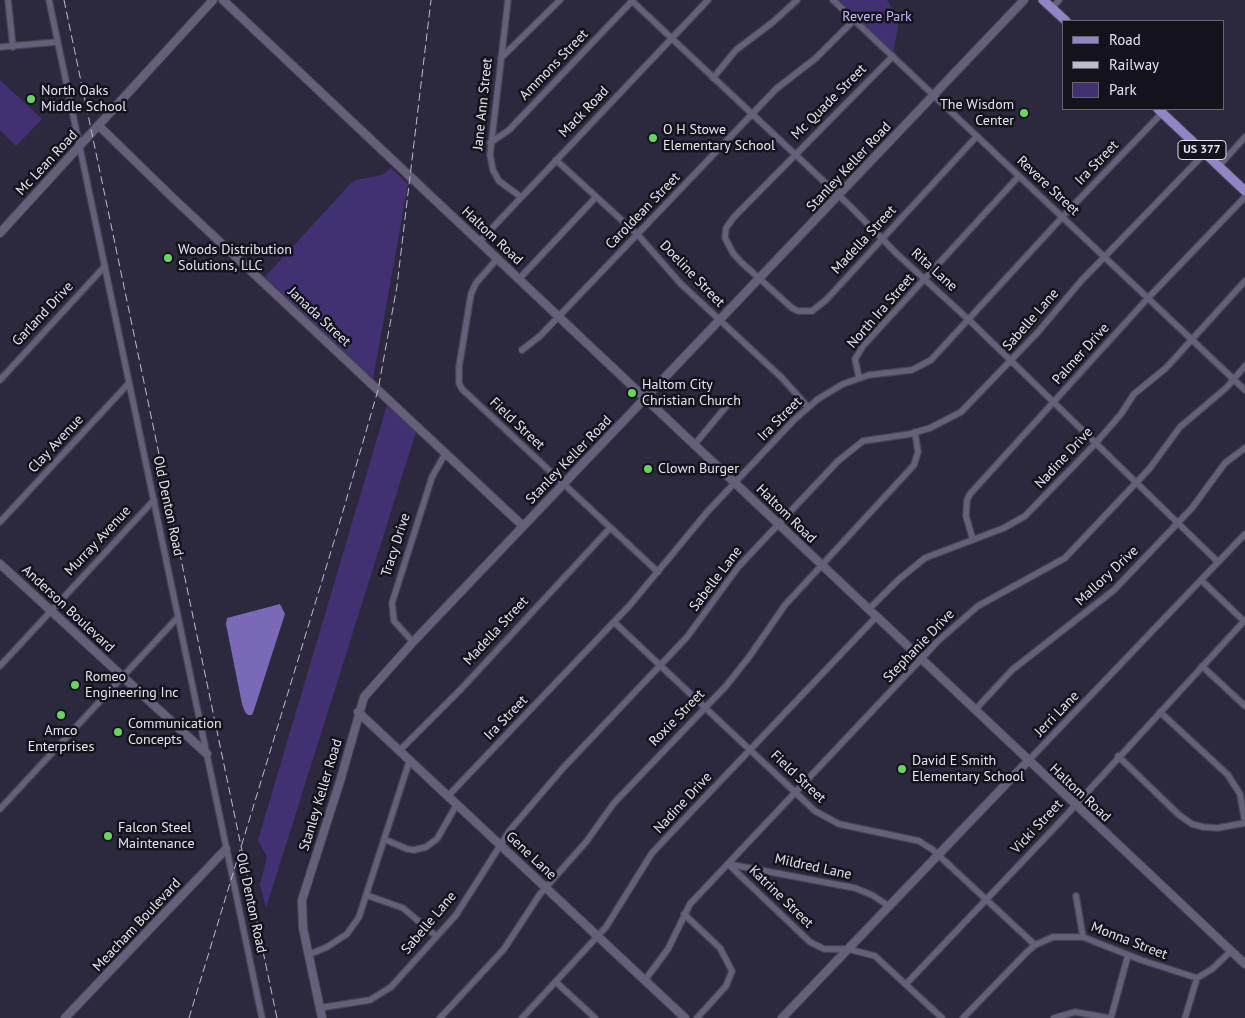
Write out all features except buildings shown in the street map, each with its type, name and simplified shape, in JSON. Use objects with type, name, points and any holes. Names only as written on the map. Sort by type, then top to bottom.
[{"type":"main road","points":[[1043,0],[1065,20]]},
{"type":"main road","name":"US 377","points":[[1160,111],[1245,190]]},
{"type":"street","points":[[8,0],[13,47]]},
{"type":"street","name":"Old Denton Road","points":[[49,0],[56,42],[80,145],[262,1018]]},
{"type":"street","name":"Mc Lean Road","points":[[0,233],[213,0]]},
{"type":"street","name":"Haltom Road","points":[[223,0],[1245,964]]},
{"type":"street","name":"Jane Ann Street","points":[[508,0],[490,143],[491,163],[495,176],[504,186],[521,197]]},
{"type":"street","points":[[501,58],[560,0]]},
{"type":"street","name":"Rita Lane","points":[[632,0],[924,279],[970,320],[1218,562]]},
{"type":"street","name":"Ammons Street","points":[[490,143],[510,130],[632,0]]},
{"type":"street","name":"Mack Road","points":[[479,242],[708,0]]},
{"type":"street","points":[[712,78],[736,50],[773,22],[797,0]]},
{"type":"street","name":"Revere Street","points":[[833,0],[1245,390]]},
{"type":"street","name":"Stanley Keller Road","points":[[322,1018],[303,928],[302,900],[341,778],[358,712],[368,690],[1024,0]]},
{"type":"street","points":[[1052,8],[1059,0]]},
{"type":"street","name":"Caroldean Street","points":[[522,350],[540,336],[638,235],[776,88],[816,58],[854,20]]},
{"type":"street","points":[[0,47],[56,42]]},
{"type":"street","name":"Mc Quade Street","points":[[760,279],[733,253],[725,238],[726,228],[734,217],[794,155],[893,56]]},
{"type":"street","name":"Ira Street","points":[[448,796],[614,622],[708,511],[808,407],[829,391],[859,378],[898,373],[922,365],[947,345],[1160,111]]},
{"type":"street","name":"Janada Street","points":[[99,126],[173,198],[523,526]]},
{"type":"street","name":"Madella Street","points":[[760,279],[792,308],[798,311],[812,311],[826,300],[977,136]]},
{"type":"street","points":[[1219,166],[1245,138]]},
{"type":"street","name":"Sabelle Lane","points":[[319,1008],[358,1003],[380,996],[391,987],[461,907],[499,844],[564,767],[686,637],[739,566],[856,444],[870,439],[915,432],[944,422],[961,412],[1012,361],[1105,257],[1205,153]]},
{"type":"street","name":"Doeline Street","points":[[556,160],[638,235],[681,284],[782,378],[808,407]]},
{"type":"street","name":"North Ira Street","points":[[859,378],[856,364],[857,355],[1019,176]]},
{"type":"street","points":[[519,279],[596,197]]},
{"type":"street","name":"Palmer Drive","points":[[974,540],[966,516],[967,500],[970,494],[1148,298],[1245,197]]},
{"type":"street","name":"Field Street","points":[[497,259],[476,282],[471,294],[464,329],[459,382],[465,392],[658,572]]},
{"type":"street","name":"Garland Drive","points":[[0,380],[105,266]]},
{"type":"street","name":"Nadine Drive","points":[[869,609],[898,580],[926,558],[1004,528],[1025,516],[1095,444],[1121,414],[1134,394],[1166,368],[1245,281]]},
{"type":"street","name":"Stephanie Drive","points":[[645,980],[668,949],[684,914],[728,864],[956,624],[978,606],[1065,558],[1136,483],[1180,427],[1214,399],[1245,366]]},
{"type":"street","name":"Clay Avenue","points":[[0,522],[129,383]]},
{"type":"street","points":[[695,444],[729,403]]},
{"type":"street","name":"Roxie Street","points":[[440,1018],[504,949],[527,912],[586,842],[614,803],[705,708],[749,657],[785,605],[914,465],[918,452],[915,432]]},
{"type":"street","name":"Mallory Drive","points":[[975,710],[1012,670],[1114,590],[1192,508],[1225,463],[1245,448]]},
{"type":"street","name":"Tracy Drive","points":[[413,642],[394,621],[392,603],[432,477],[445,454]]},
{"type":"street","name":"Murray Avenue","points":[[0,666],[154,500]]},
{"type":"street","name":"Madella Street","points":[[400,750],[462,688],[610,528]]},
{"type":"street","name":"Jerri Lane","points":[[782,1018],[1245,534]]},
{"type":"street","name":"Anderson Boulevard","points":[[0,564],[207,754]]},
{"type":"street","points":[[1202,581],[1245,621]]},
{"type":"street","name":"Nadine Drive","points":[[522,1018],[598,936],[618,910],[641,868],[652,853],[877,616]]},
{"type":"street","points":[[0,810],[178,618]]},
{"type":"street","name":"Vicki Street","points":[[906,984],[1245,621]]},
{"type":"street","name":"Field Street","points":[[614,622],[815,811],[831,821],[919,841],[938,855],[1035,945]]},
{"type":"street","points":[[1202,666],[1245,706]]},
{"type":"street","name":"Gene Lane","points":[[358,712],[686,1018]]},
{"type":"street","points":[[1118,756],[1192,824],[1218,828],[1245,822],[1240,794],[1228,775],[1160,712]]},
{"type":"street","points":[[308,955],[327,947],[347,934],[359,917],[410,759]]},
{"type":"street","points":[[384,839],[407,849],[414,850],[426,847],[437,839],[457,804]]},
{"type":"street","name":"Meacham Boulevard","points":[[65,1018],[226,849]]},
{"type":"street","name":"Mildred Lane","points":[[728,864],[855,888],[872,895],[889,906]]},
{"type":"street","name":"Katrine Street","points":[[728,864],[810,942],[824,949],[848,949],[875,956],[942,1018]]},
{"type":"street","points":[[366,895],[404,908],[436,936]]},
{"type":"street","points":[[1076,896],[1083,937]]},
{"type":"street","points":[[684,914],[720,948],[732,971],[726,986],[697,1018]]},
{"type":"street","name":"Monna Street","points":[[963,1018],[1035,945],[1053,937],[1083,937],[1128,955],[1197,978]]},
{"type":"street","points":[[1186,1018],[1197,978],[1212,970],[1231,951]]},
{"type":"street","points":[[1054,1018],[1076,1012],[1110,1018],[1128,955]]},
{"type":"street","points":[[556,982],[595,1018]]},
{"type":"green space","name":"Revere Park","points":[[835,0],[887,0],[899,21],[893,54]]},
{"type":"green space","points":[[0,80],[42,119],[16,146],[0,130]]},
{"type":"green space","points":[[391,168],[408,184],[373,379],[265,277],[351,183],[356,180],[382,175]]},
{"type":"green space","points":[[387,405],[416,432],[266,908],[260,885],[267,857],[258,840]]},
{"type":"shaded area","points":[[280,604],[285,614],[254,710],[252,715],[248,715],[242,704],[226,624],[227,618]]},
{"type":"railway","points":[[64,0],[277,1018]]},
{"type":"railway","points":[[189,1018],[339,525],[378,390],[397,286],[431,0]]},
{"type":"place","name":"North Oaks Middle School","points":[[31,99]]},
{"type":"place","name":"The Wisdom Center","points":[[1024,113]]},
{"type":"place","name":"O H Stowe Elementary School","points":[[653,138]]},
{"type":"place","name":"Woods Distribution Solutions, LLC","points":[[168,258]]},
{"type":"place","name":"Haltom City Christian Church","points":[[632,393]]},
{"type":"place","name":"Clown Burger","points":[[648,469]]},
{"type":"place","name":"Romeo Engineering Inc","points":[[75,685]]},
{"type":"place","name":"Amco Enterprises","points":[[61,715]]},
{"type":"place","name":"Communication Concepts","points":[[118,732]]},
{"type":"place","name":"David E Smith Elementary School","points":[[902,769]]},
{"type":"place","name":"Falcon Steel Maintenance","points":[[108,836]]}]
